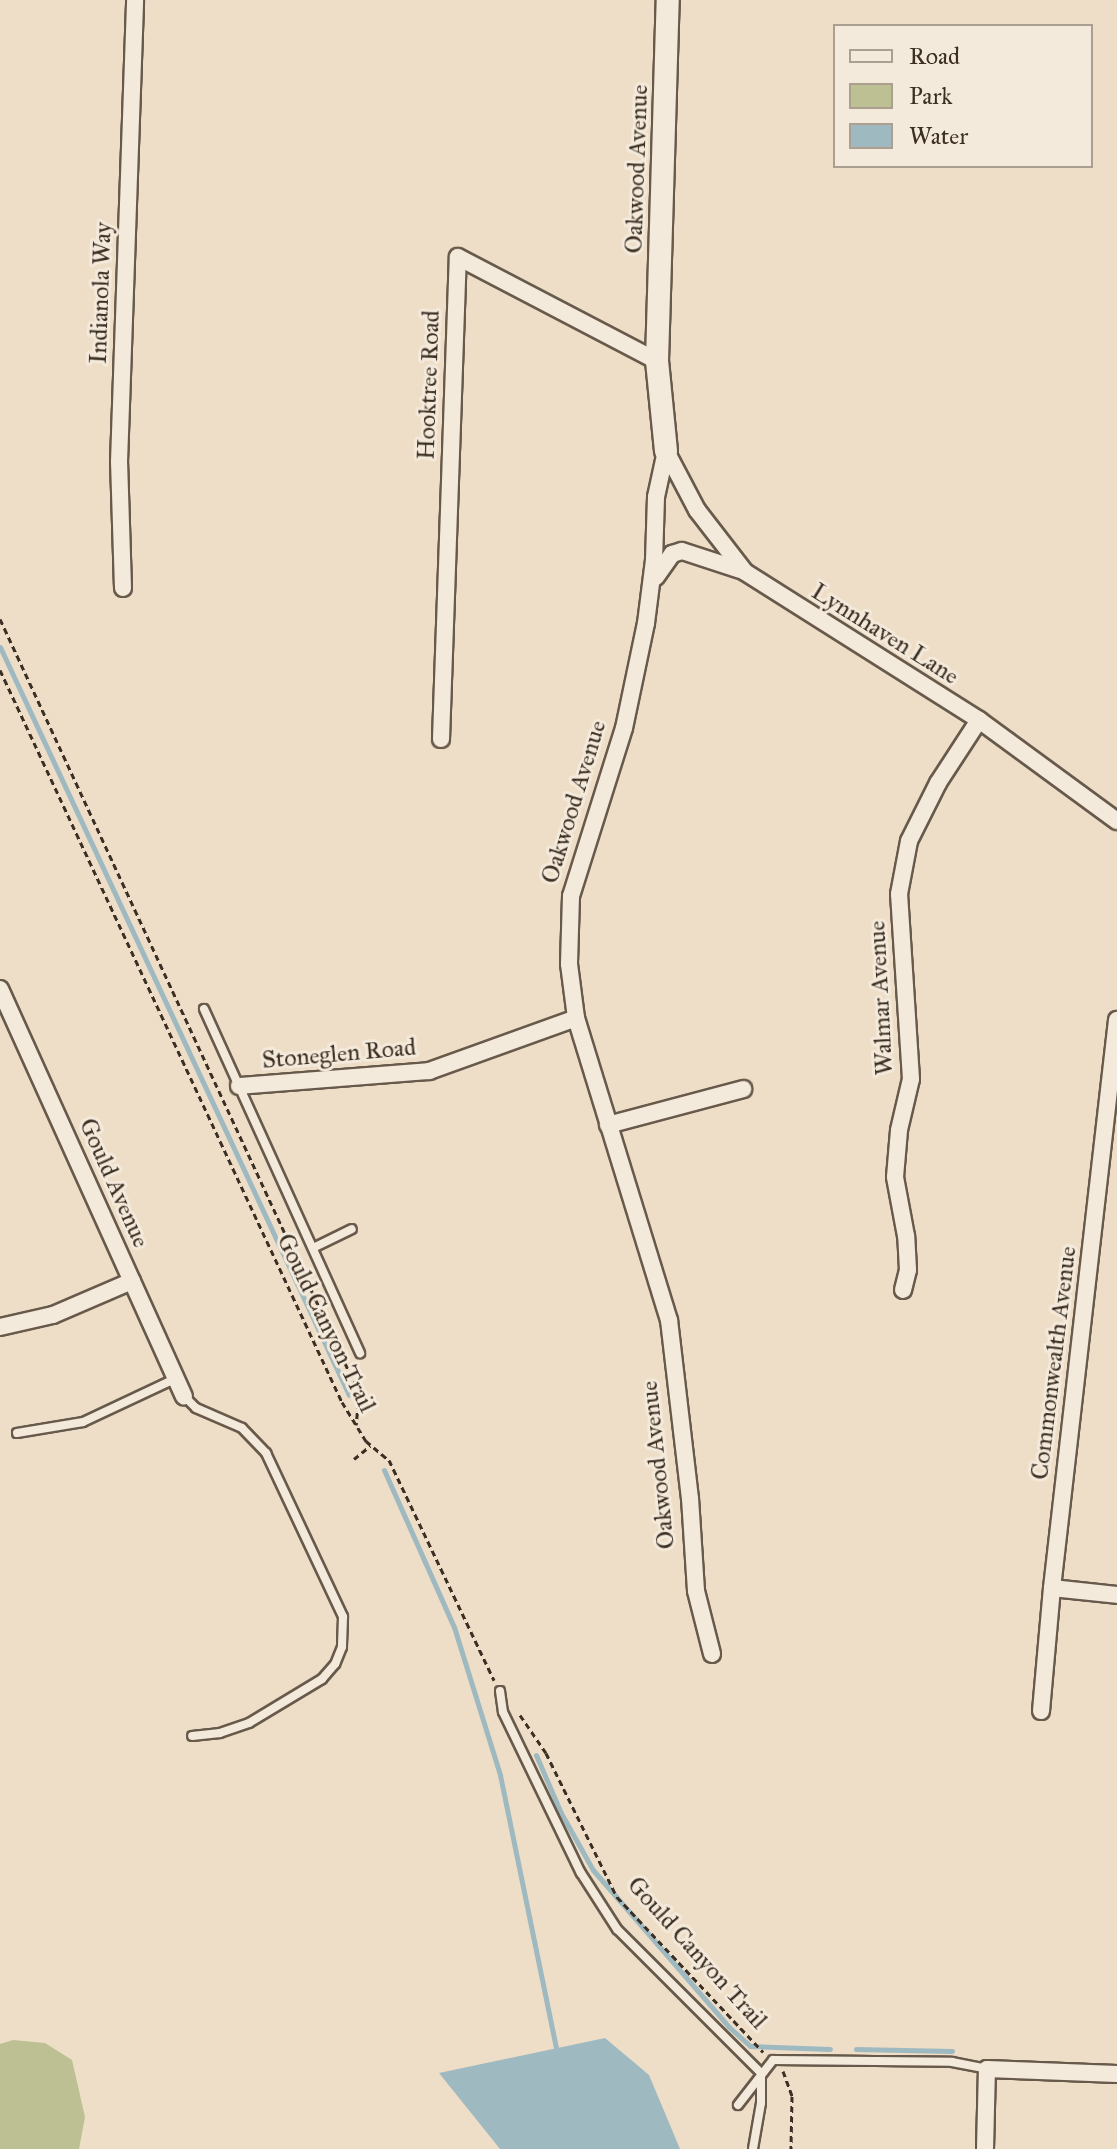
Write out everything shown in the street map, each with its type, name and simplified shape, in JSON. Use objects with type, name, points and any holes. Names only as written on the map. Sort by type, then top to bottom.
[{"type":"street","name":"Indianola Way","points":[[123,588],[119,462],[135,0]]},
{"type":"street","name":"Oakwood Avenue","points":[[668,0],[657,361],[666,451],[656,497],[650,590],[624,728],[571,896],[569,964],[576,1018],[669,1320],[690,1498],[696,1591],[712,1654]]},
{"type":"street","name":"Hooktree Road","points":[[441,739],[458,257],[657,361]]},
{"type":"street","name":"Lynnhaven Lane","points":[[666,451],[697,510],[745,572],[979,720],[1117,821]]},
{"type":"street","points":[[650,590],[661,565],[672,554],[682,551],[712,558],[745,572]]},
{"type":"street","name":"Walmar Avenue","points":[[903,1290],[908,1270],[906,1236],[895,1177],[899,1130],[911,1079],[899,894],[909,841],[938,783],[979,720]]},
{"type":"street","name":"Gould Avenue","points":[[0,989],[184,1396]]},
{"type":"street","name":"Stoneglen Road","points":[[239,1086],[429,1071],[576,1018]]},
{"type":"street","name":"Commonwealth Avenue","points":[[1041,1711],[1052,1588],[1117,1020]]},
{"type":"street","points":[[608,1125],[743,1089]]},
{"type":"street","points":[[0,1327],[53,1315],[132,1281]]},
{"type":"street","points":[[1052,1588],[1117,1595]]},
{"type":"street","points":[[985,2149],[987,2069],[1117,2074]]},
{"type":"lane","points":[[204,1009],[360,1353]]},
{"type":"lane","points":[[313,1248],[352,1229]]},
{"type":"lane","points":[[17,1433],[83,1422],[176,1378]]},
{"type":"lane","points":[[184,1396],[196,1408],[242,1428],[266,1453],[343,1617],[342,1647],[335,1664],[322,1679],[249,1723],[220,1733],[192,1736]]},
{"type":"lane","points":[[500,1691],[503,1712],[581,1873],[617,1929],[761,2073],[761,2103],[753,2149]]},
{"type":"lane","points":[[738,2105],[770,2057],[952,2062],[987,2069]]},
{"type":"path","points":[[0,619],[359,1393],[356,1425]]},
{"type":"path","name":"Gould Canyon Trail","points":[[0,670],[356,1425],[370,1446],[389,1460],[500,1691],[525,1719],[546,1753],[617,1897],[750,2041],[781,2068],[792,2096],[791,2149]]},
{"type":"path","points":[[354,1459],[370,1446]]},
{"type":"green space","points":[[13,2040],[45,2043],[72,2060],[85,2117],[79,2149],[0,2149],[0,2044]]},
{"type":"water","points":[[605,2038],[649,2075],[680,2149],[500,2149],[439,2073]]},
{"type":"waterway","points":[[0,647],[349,1395]]},
{"type":"waterway","points":[[384,1470],[454,1627],[500,1775],[556,2049]]},
{"type":"waterway","points":[[536,1755],[561,1813],[593,1870],[729,2027],[750,2046],[830,2049]]},
{"type":"waterway","points":[[856,2049],[952,2051]]}]
